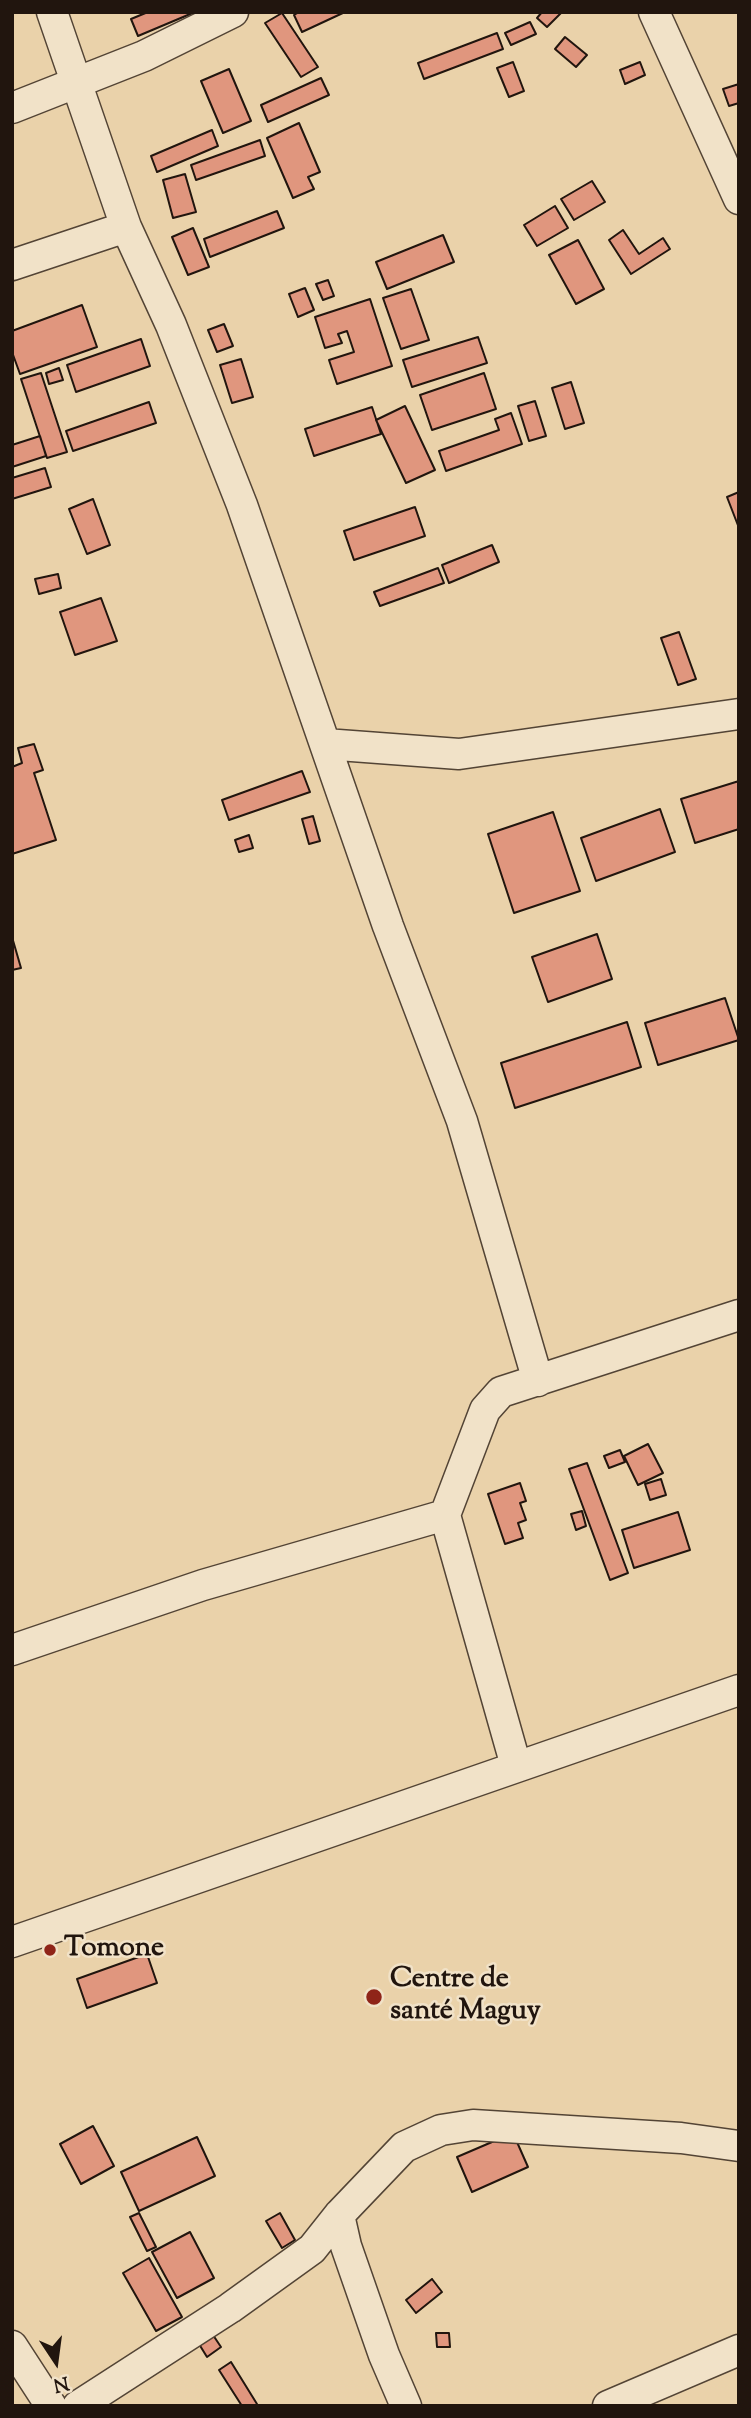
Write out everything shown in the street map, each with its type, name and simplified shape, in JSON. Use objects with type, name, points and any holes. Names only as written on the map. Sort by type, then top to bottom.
[{"type":"street","points":[[52,12],[126,227],[171,325],[242,505],[388,926],[462,1121],[538,1381]]},
{"type":"street","points":[[12,108],[144,56],[233,12]]},
{"type":"street","points":[[654,12],[739,199]]},
{"type":"street","points":[[12,265],[126,227]]},
{"type":"street","points":[[325,744],[459,754],[739,714]]},
{"type":"street","points":[[516,1766],[445,1515],[485,1410],[501,1392],[739,1315]]},
{"type":"street","points":[[12,1650],[202,1585],[445,1515]]},
{"type":"street","points":[[12,1942],[739,1690]]},
{"type":"street","points":[[78,2406],[230,2308],[312,2249],[339,2214],[404,2147],[441,2130],[473,2125],[681,2137],[739,2146]]},
{"type":"street","points":[[339,2214],[346,2246],[380,2343],[406,2406]]},
{"type":"street","points":[[12,2346],[51,2406]]},
{"type":"street","points":[[608,2406],[739,2350]]},
{"type":"building","points":[[148,12],[195,12],[138,36],[131,19]]},
{"type":"building","points":[[299,12],[345,12],[302,32],[294,15]]},
{"type":"building","points":[[542,12],[562,12],[547,27],[537,18]]},
{"type":"building","points":[[282,13],[318,67],[301,77],[265,23]]},
{"type":"building","points":[[530,22],[536,34],[511,45],[505,33]]},
{"type":"building","points":[[497,33],[503,49],[424,79],[418,63]]},
{"type":"building","points":[[565,37],[587,55],[576,67],[555,49]]},
{"type":"building","points":[[513,62],[524,91],[509,97],[497,68]]},
{"type":"building","points":[[640,62],[645,75],[625,84],[620,70]]},
{"type":"building","points":[[229,69],[251,121],[223,133],[201,81]]},
{"type":"building","points":[[321,78],[329,95],[268,122],[261,105]]},
{"type":"building","points":[[739,84],[739,103],[729,106],[723,89]]},
{"type":"building","points":[[299,123],[320,172],[308,177],[314,189],[293,198],[267,138]]},
{"type":"building","points":[[212,130],[218,146],[157,172],[151,156]]},
{"type":"building","points":[[260,140],[265,156],[196,180],[191,165]]},
{"type":"building","points":[[185,174],[196,212],[173,218],[163,180]]},
{"type":"building","points":[[592,181],[605,202],[574,220],[561,199]]},
{"type":"building","points":[[555,206],[568,228],[537,246],[524,225]]},
{"type":"building","points":[[277,211],[284,228],[210,257],[204,239]]},
{"type":"building","points":[[193,228],[209,267],[188,275],[172,237]]},
{"type":"building","points":[[623,230],[639,254],[663,238],[670,249],[631,274],[609,240]]},
{"type":"building","points":[[443,235],[454,262],[387,289],[376,262]]},
{"type":"building","points":[[578,240],[604,289],[576,304],[549,255]]},
{"type":"building","points":[[328,280],[334,296],[323,300],[316,284]]},
{"type":"building","points":[[305,288],[314,310],[298,317],[289,294]]},
{"type":"building","points":[[411,289],[429,340],[401,349],[383,298]]},
{"type":"building","points":[[370,299],[392,366],[337,384],[329,360],[354,352],[347,331],[338,334],[342,343],[325,348],[315,317]]},
{"type":"building","points":[[82,305],[97,347],[20,374],[12,352],[12,331]]},
{"type":"building","points":[[224,324],[233,346],[217,352],[208,330]]},
{"type":"building","points":[[478,337],[487,363],[412,387],[403,360]]},
{"type":"building","points":[[141,339],[150,366],[76,392],[67,365]]},
{"type":"building","points":[[241,359],[253,397],[232,403],[220,365]]},
{"type":"building","points":[[59,368],[63,380],[49,384],[46,373]]},
{"type":"building","points":[[41,373],[67,452],[47,458],[21,379]]},
{"type":"building","points":[[484,373],[496,409],[432,430],[420,395]]},
{"type":"building","points":[[571,382],[584,423],[565,429],[552,388]]},
{"type":"building","points":[[535,401],[546,436],[529,441],[518,406]]},
{"type":"building","points":[[149,402],[156,423],[73,451],[66,431]]},
{"type":"building","points":[[405,406],[435,470],[406,483],[376,420]]},
{"type":"building","points":[[372,407],[381,434],[314,456],[305,429]]},
{"type":"building","points":[[511,413],[522,444],[446,471],[439,451],[499,430],[495,419]]},
{"type":"building","points":[[40,436],[46,456],[12,467],[12,445]]},
{"type":"building","points":[[45,468],[51,487],[12,499],[12,478]]},
{"type":"building","points":[[739,492],[739,528],[727,497]]},
{"type":"building","points":[[93,499],[110,545],[87,554],[69,509]]},
{"type":"building","points":[[415,507],[425,536],[354,560],[344,531]]},
{"type":"building","points":[[492,545],[499,562],[449,583],[442,565]]},
{"type":"building","points":[[438,568],[444,583],[380,606],[374,592]]},
{"type":"building","points":[[58,574],[61,588],[39,594],[35,579]]},
{"type":"building","points":[[101,598],[117,641],[75,655],[60,612]]},
{"type":"building","points":[[679,632],[696,679],[678,685],[661,638]]},
{"type":"building","points":[[34,744],[43,770],[34,773],[56,840],[12,854],[12,767],[22,763],[18,748]]},
{"type":"building","points":[[302,771],[310,792],[229,820],[222,800]]},
{"type":"building","points":[[739,781],[739,829],[695,843],[681,799]]},
{"type":"building","points":[[660,809],[675,852],[596,881],[581,838]]},
{"type":"building","points":[[553,812],[580,891],[514,913],[488,834]]},
{"type":"building","points":[[313,816],[320,841],[309,844],[302,819]]},
{"type":"building","points":[[249,835],[253,848],[239,852],[235,840]]},
{"type":"building","points":[[597,934],[612,979],[548,1002],[532,957]]},
{"type":"building","points":[[12,937],[21,968],[12,970]]},
{"type":"building","points":[[725,998],[739,1040],[658,1065],[645,1023]]},
{"type":"building","points":[[627,1022],[641,1067],[515,1108],[501,1063]]},
{"type":"building","points":[[648,1444],[663,1473],[638,1485],[624,1456]]},
{"type":"building","points":[[620,1450],[625,1462],[609,1468],[604,1456]]},
{"type":"building","points":[[587,1463],[628,1573],[610,1580],[569,1469]]},
{"type":"building","points":[[661,1479],[666,1495],[650,1500],[645,1484]]},
{"type":"building","points":[[520,1483],[526,1501],[520,1503],[526,1520],[518,1523],[523,1538],[505,1544],[488,1494]]},
{"type":"building","points":[[582,1511],[586,1526],[576,1530],[571,1514]]},
{"type":"building","points":[[678,1512],[690,1550],[634,1568],[622,1530]]},
{"type":"building","points":[[147,1954],[157,1983],[87,2008],[77,1979]]},
{"type":"building","points":[[93,2126],[114,2166],[81,2184],[60,2144]]},
{"type":"building","points":[[513,2133],[528,2167],[472,2192],[457,2157]]},
{"type":"building","points":[[197,2137],[215,2176],[139,2211],[121,2172]]},
{"type":"building","points":[[139,2213],[156,2247],[147,2251],[130,2217]]},
{"type":"building","points":[[280,2213],[295,2240],[282,2248],[266,2221]]},
{"type":"building","points":[[190,2232],[214,2278],[177,2298],[152,2252]]},
{"type":"building","points":[[149,2258],[182,2317],[156,2331],[123,2273]]},
{"type":"building","points":[[432,2279],[442,2292],[416,2313],[406,2300]]},
{"type":"building","points":[[436,2333],[449,2333],[450,2347],[437,2347]]},
{"type":"building","points":[[213,2335],[221,2347],[207,2357],[199,2344]]},
{"type":"building","points":[[231,2362],[257,2404],[254,2406],[242,2406],[219,2370]]},
{"type":"place","name":"Tomone","points":[[50,1950]]},
{"type":"place","name":"Centre de santé Maguy","points":[[374,1997]]}]
